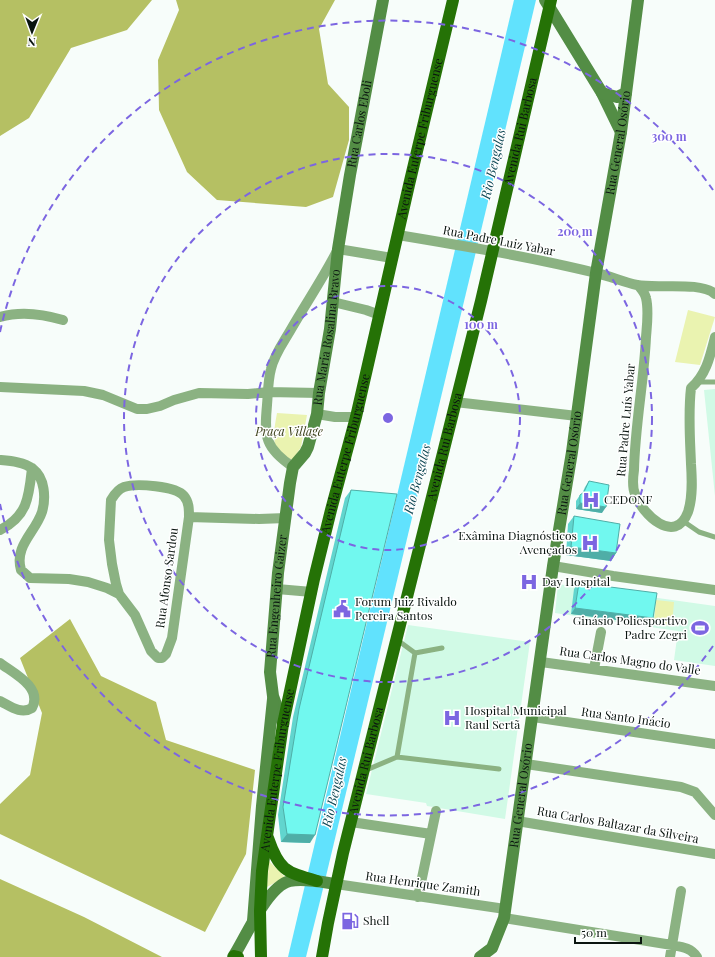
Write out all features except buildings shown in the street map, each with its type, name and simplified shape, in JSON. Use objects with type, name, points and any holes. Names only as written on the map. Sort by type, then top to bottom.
[{"type":"main road","name":"Avenida Euterpe Friburguense","points":[[260,957],[261,931],[256,916],[283,724],[331,510],[356,417],[410,177],[453,0]]},
{"type":"main road","name":"Avenida Rui Barbosa","points":[[322,957],[336,884],[351,822],[493,251],[548,3]]},
{"type":"main road","points":[[267,835],[274,855],[280,864],[288,871],[296,875],[317,882]]},
{"type":"main road","points":[[233,957],[238,957]]},
{"type":"street","name":"Rua Carlos Eboli","points":[[338,249],[350,175],[384,0]]},
{"type":"street","name":"Rua General Osório","points":[[480,957],[492,953],[505,914],[517,821],[541,662],[553,566],[596,273],[621,132],[638,0]]},
{"type":"street","points":[[548,3],[602,93],[621,132]]},
{"type":"street","points":[[602,93],[617,97],[626,93]]},
{"type":"street","name":"Rua Padre Luiz Yabar","points":[[398,235],[493,251],[596,273]]},
{"type":"street","points":[[292,467],[274,453],[268,442],[266,430],[271,368],[278,352],[338,249],[392,258]]},
{"type":"street","name":"Rua Maria Rosalina Bravo","points":[[292,467],[305,453],[317,414],[333,302],[338,249]]},
{"type":"street","points":[[596,273],[638,286],[695,288],[710,290],[715,294]]},
{"type":"street","name":"Rua Padre Luís Yabar","points":[[638,286],[645,293],[647,300],[647,317],[644,368],[634,456],[634,492],[644,511],[662,526],[674,527],[683,521]]},
{"type":"street","points":[[333,302],[380,315]]},
{"type":"street","points":[[0,317],[15,314],[42,315],[63,320]]},
{"type":"street","points":[[683,521],[688,511],[692,482],[689,405],[691,388],[699,382],[709,362],[715,337]]},
{"type":"street","points":[[0,387],[84,391],[103,395],[137,408],[147,409],[199,393],[319,393]]},
{"type":"street","points":[[455,402],[576,416]]},
{"type":"street","points":[[317,414],[335,417],[356,417]]},
{"type":"street","points":[[0,460],[16,462],[32,468],[37,473],[43,485],[44,501],[42,511],[38,521],[21,549],[19,556],[21,570],[30,578],[69,579],[88,582],[107,588],[119,594]]},
{"type":"street","name":"Rua Engenheiro Gaizer","points":[[283,724],[273,696],[270,672],[277,590],[292,467]]},
{"type":"street","points":[[0,530],[14,521],[23,510],[29,493],[32,468]]},
{"type":"street","points":[[119,594],[113,571],[109,540],[110,507],[114,494],[125,487],[172,488],[183,495],[187,500],[189,517]]},
{"type":"street","name":"Rua Afonso Sardou","points":[[119,594],[134,615],[150,651],[158,658],[162,658],[166,654],[172,638],[189,517],[259,519],[286,518]]},
{"type":"street","points":[[553,566],[715,590]]},
{"type":"street","points":[[277,590],[312,592]]},
{"type":"street","points":[[594,669],[600,632]]},
{"type":"street","name":"Rua Carlos Magno do Valle","points":[[541,662],[715,686]]},
{"type":"street","points":[[0,663],[26,682],[32,690],[34,701],[32,708],[25,711],[14,708],[0,701]]},
{"type":"street","points":[[256,916],[262,806],[273,696]]},
{"type":"street","name":"Rua Santo Inácio","points":[[533,717],[715,744]]},
{"type":"street","points":[[526,764],[681,786],[695,792],[715,815]]},
{"type":"street","points":[[418,897],[436,811]]},
{"type":"street","name":"Rua Carlos Baltazar da Silveira","points":[[517,821],[715,854]]},
{"type":"street","points":[[351,822],[431,834]]},
{"type":"street","points":[[233,957],[256,916],[274,891],[289,881],[336,884]]},
{"type":"street","name":"Rua Henrique Zamith","points":[[336,884],[418,897],[676,946]]},
{"type":"street","points":[[670,957],[676,946],[682,891]]},
{"type":"street","points":[[676,946],[688,948],[697,957]]},
{"type":"lane","points":[[699,382],[715,382]]},
{"type":"lane","points":[[683,521],[699,532],[715,537]]},
{"type":"lane","points":[[396,639],[414,653],[442,648]]},
{"type":"lane","points":[[397,757],[414,653]]},
{"type":"lane","points":[[364,772],[397,757],[499,769]]},
{"type":"shaded area","points":[[715,389],[715,496],[704,390]]},
{"type":"shaded area","points":[[558,584],[715,606],[715,666],[674,660],[678,631],[555,613]]},
{"type":"shaded area","name":"Hospital Municipal Raul Sertã","points":[[408,625],[530,642],[505,819],[427,806],[426,803],[366,794]]},
{"type":"green space","points":[[0,0],[152,0],[127,30],[71,48],[29,118],[0,136]]},
{"type":"green space","points":[[176,0],[335,0],[319,29],[328,84],[349,107],[349,140],[333,197],[306,207],[217,200],[187,172],[159,110],[158,60],[179,10]]},
{"type":"green space","points":[[688,310],[715,317],[700,365],[675,362]]},
{"type":"green space","name":"Praça Village","points":[[277,413],[307,415],[301,447],[293,460],[282,455],[275,445],[274,435]]},
{"type":"green space","points":[[656,600],[674,602],[672,626],[654,624]]},
{"type":"green space","points":[[70,619],[101,676],[156,702],[166,740],[255,770],[246,854],[205,932],[0,834],[0,804],[30,775],[42,713],[20,658]]},
{"type":"green space","points":[[269,861],[285,877],[267,887]]},
{"type":"green space","points":[[0,879],[84,917],[162,957],[0,957]]},
{"type":"water","name":"Rio Bengalas","points":[[514,0],[536,0],[306,957],[288,957]]},
{"type":"place","name":"CEDONF","points":[[591,500]]},
{"type":"place","name":"Exâmina Diagnósticos Avençados","points":[[590,543]]},
{"type":"place","name":"Day Hospital","points":[[529,582]]},
{"type":"place","name":"Forum Juiz Rivaldo Pereira Santos","points":[[342,609]]},
{"type":"place","name":"Ginásio Poliesportivo Padre Zegri","points":[[700,628]]},
{"type":"place","name":"Hospital Municipal Raul Sertã","points":[[452,718]]},
{"type":"place","name":"Shell","points":[[350,921]]}]
